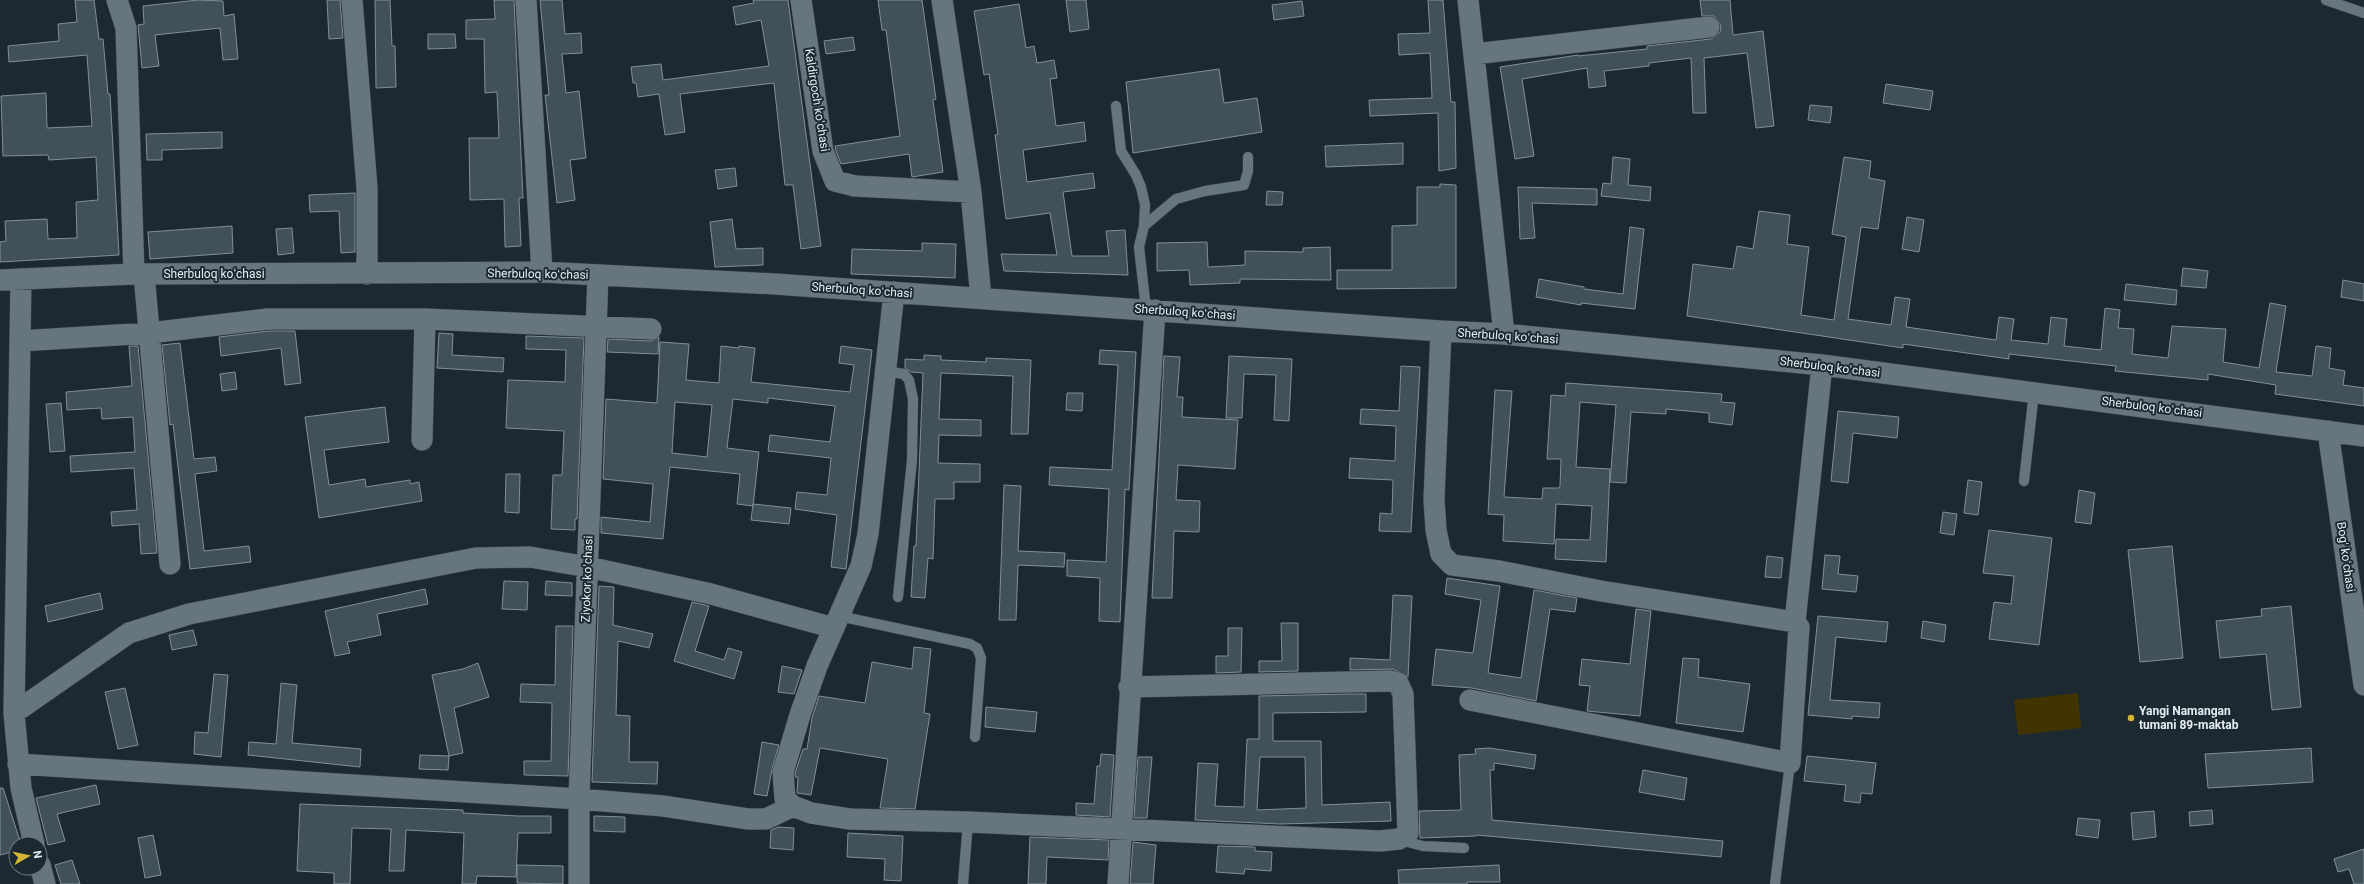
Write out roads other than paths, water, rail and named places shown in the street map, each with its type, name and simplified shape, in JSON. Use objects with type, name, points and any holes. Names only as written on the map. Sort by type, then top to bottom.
[{"type":"street","points":[[117,0],[126,28],[139,274],[150,333],[170,564]]},
{"type":"street","points":[[352,0],[367,188],[367,274]]},
{"type":"street","points":[[526,0],[542,272]]},
{"type":"street","name":"Kaldirgoch koʻchasi","points":[[802,0],[823,151],[835,181],[855,186],[971,192]]},
{"type":"street","points":[[942,0],[971,192],[980,298]]},
{"type":"street","points":[[1468,0],[1504,334]]},
{"type":"street","points":[[1474,54],[1709,27]]},
{"type":"street","name":"Sherbuloq koʻchasi","points":[[0,280],[139,274],[542,272],[894,292],[1441,331],[1504,334],[1822,366],[2034,392],[2364,436]]},
{"type":"street","name":"Ziyokor koʻchasi","points":[[579,884],[579,799],[598,275]]},
{"type":"street","points":[[21,279],[10,727],[18,764],[21,788],[32,836]]},
{"type":"street","points":[[894,292],[868,534],[861,566],[817,666],[783,772],[785,799],[793,806],[811,813],[850,819],[1120,828],[1372,841],[1398,839],[1408,833],[1408,797],[1403,694],[1398,683],[1390,681],[1130,687]]},
{"type":"street","points":[[1118,884],[1150,310]]},
{"type":"street","points":[[20,341],[150,333],[268,320],[425,319],[595,327],[651,328]]},
{"type":"street","points":[[422,440],[425,319]]},
{"type":"street","points":[[1441,331],[1434,498],[1436,530],[1441,554],[1452,565],[1498,571],[1601,591],[1795,622]]},
{"type":"street","points":[[1470,700],[1790,763],[1798,627],[1795,622],[1822,366]]},
{"type":"street","name":"Bogʻ koʻchasi","points":[[2328,431],[2364,684]]},
{"type":"street","points":[[10,727],[129,633],[189,614],[476,558],[530,557],[588,566],[836,622]]},
{"type":"street","points":[[18,764],[579,799],[663,806],[748,819],[766,819],[793,806]]},
{"type":"lane","points":[[2326,0],[2364,13]]},
{"type":"lane","points":[[1116,106],[1121,151],[1136,175],[1141,187],[1145,205],[1144,226],[1139,247],[1150,310]]},
{"type":"lane","points":[[1144,226],[1176,198],[1205,191],[1244,185],[1248,171],[1248,157]]},
{"type":"lane","points":[[885,371],[904,374],[909,380],[913,399],[912,460],[898,597]]},
{"type":"lane","points":[[2024,481],[2034,392]]},
{"type":"lane","points":[[836,622],[970,644],[977,648],[981,658],[975,737]]},
{"type":"lane","points":[[1775,884],[1790,763]]},
{"type":"lane","points":[[963,884],[968,822]]},
{"type":"lane","points":[[1398,839],[1423,846],[1464,848]]},
{"type":"place","name":"Yangi Namangan tumani 89-maktab","points":[[2131,718]]}]
